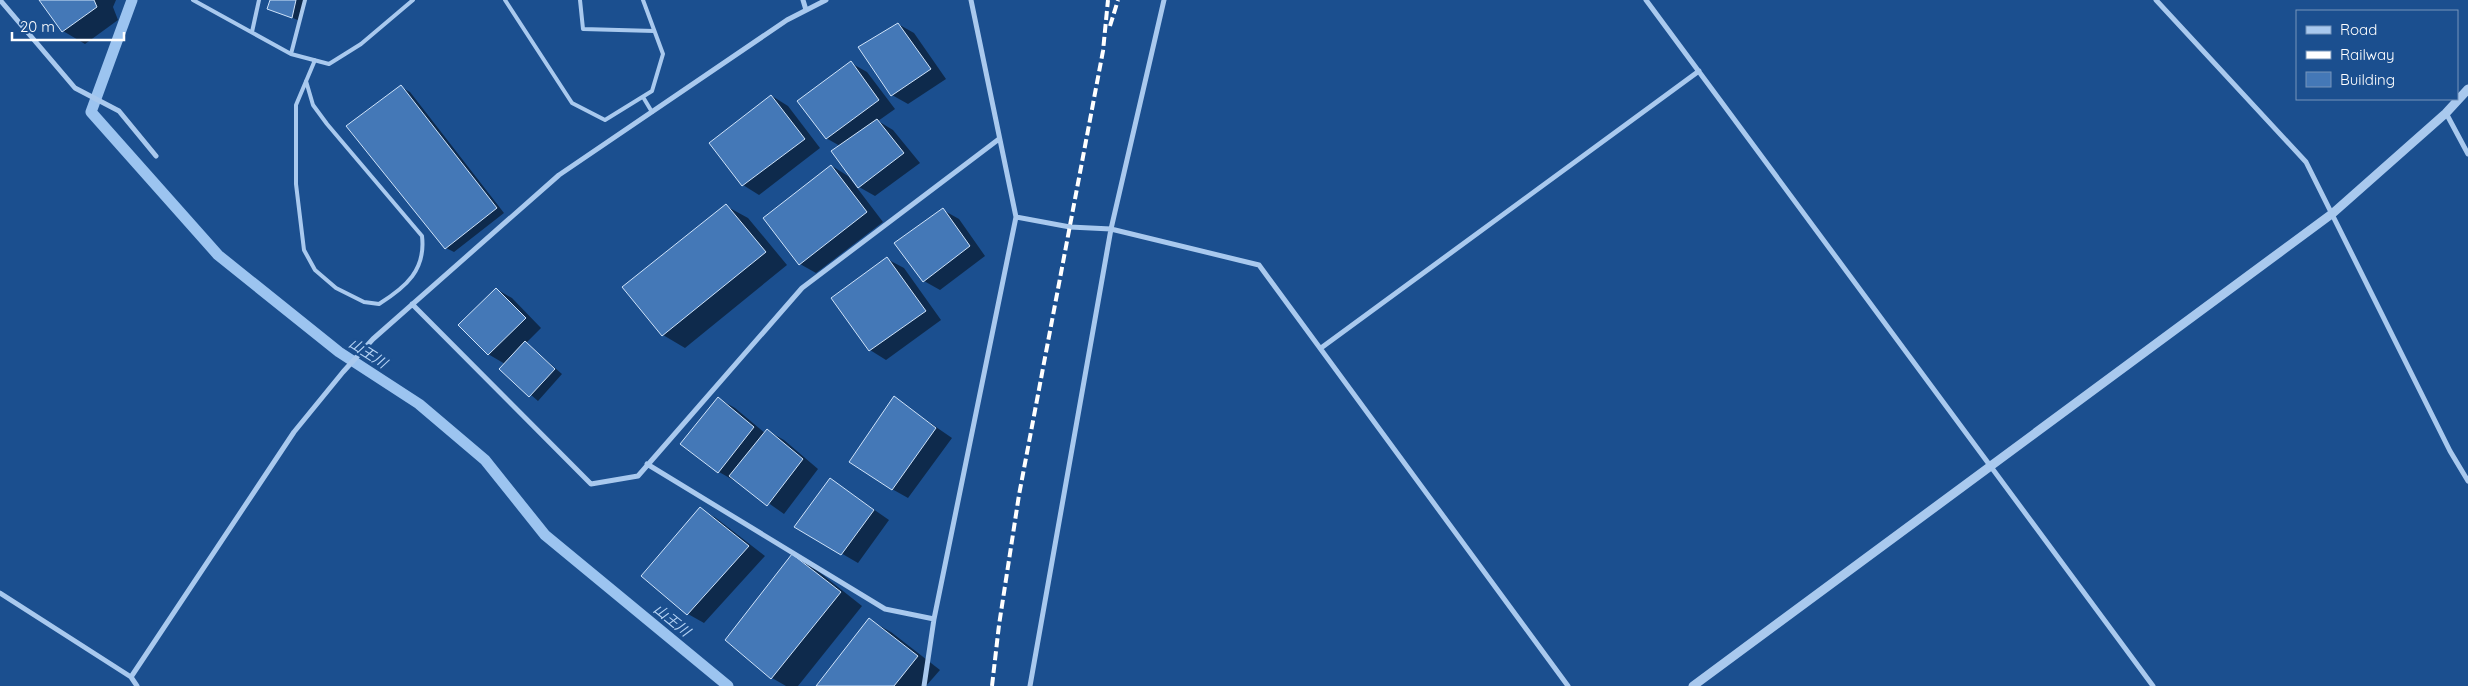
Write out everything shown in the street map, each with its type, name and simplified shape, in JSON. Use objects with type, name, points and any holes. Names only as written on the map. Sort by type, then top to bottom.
[{"type":"street","points":[[0,0],[75,88],[119,111],[156,156]]},
{"type":"street","points":[[803,0],[806,10]]},
{"type":"street","points":[[131,677],[294,432],[342,372],[373,339],[559,175],[787,20],[826,0]]},
{"type":"street","points":[[924,686],[934,619],[1016,217],[972,0]]},
{"type":"street","points":[[1030,686],[1111,229],[1164,0]]},
{"type":"street","points":[[1646,0],[1991,465],[2152,686]]},
{"type":"street","points":[[2156,0],[2306,162],[2450,451],[2468,481]]},
{"type":"street","points":[[1321,348],[1699,71]]},
{"type":"street","points":[[2458,100],[2468,89]]},
{"type":"street","points":[[1693,686],[2332,212],[2446,113],[2458,100]]},
{"type":"street","points":[[2446,113],[2468,154]]},
{"type":"street","points":[[412,304],[591,484],[638,476],[802,288],[999,139]]},
{"type":"street","points":[[1016,217],[1070,227],[1111,229],[1259,265],[1568,686]]},
{"type":"street","points":[[647,464],[885,609],[934,619]]},
{"type":"street","points":[[0,593],[131,677],[137,686]]},
{"type":"lane","points":[[194,0],[291,54],[329,64],[353,49],[413,0]]},
{"type":"lane","points":[[252,32],[259,0]]},
{"type":"lane","points":[[291,54],[306,0]]},
{"type":"lane","points":[[504,0],[572,103],[605,120],[652,92],[664,54],[643,0]]},
{"type":"lane","points":[[580,0],[583,29],[654,30]]},
{"type":"lane","points":[[306,81],[313,105],[327,124],[422,236],[424,250],[417,271],[396,293],[379,304],[364,302],[336,288],[315,270],[304,250],[296,184],[296,104],[315,60]]},
{"type":"lane","points":[[643,96],[652,112]]},
{"type":"building","points":[[39,0],[94,0],[97,7],[62,32]]},
{"type":"building","points":[[270,0],[296,0],[292,18],[267,9]]},
{"type":"building","points":[[898,23],[931,69],[891,96],[858,47]]},
{"type":"building","points":[[851,61],[879,100],[826,139],[797,101]]},
{"type":"building","points":[[401,85],[497,208],[445,249],[346,126]]},
{"type":"building","points":[[771,95],[805,139],[742,186],[709,143]]},
{"type":"building","points":[[877,119],[904,153],[858,188],[831,151]]},
{"type":"building","points":[[831,165],[867,212],[799,265],[763,218]]},
{"type":"building","points":[[726,204],[766,252],[662,336],[622,287]]},
{"type":"building","points":[[943,208],[970,246],[923,282],[894,243]]},
{"type":"building","points":[[887,257],[926,311],[869,351],[831,298]]},
{"type":"building","points":[[496,288],[526,318],[488,355],[458,325]]},
{"type":"building","points":[[525,341],[555,369],[529,397],[499,369]]},
{"type":"building","points":[[894,396],[936,428],[892,490],[849,462]]},
{"type":"building","points":[[718,397],[754,427],[718,473],[680,444]]},
{"type":"building","points":[[767,429],[803,459],[767,506],[729,476]]},
{"type":"building","points":[[830,478],[874,510],[841,555],[794,527]]},
{"type":"building","points":[[700,507],[749,546],[687,615],[641,576]]},
{"type":"building","points":[[792,554],[841,592],[771,679],[725,640]]},
{"type":"building","points":[[869,618],[918,656],[894,686],[816,686]]},
{"type":"waterway","name":"山王川","points":[[132,0],[91,112],[218,255],[339,352],[419,404],[485,460],[545,535],[728,686]]},
{"type":"railway","points":[[992,686],[999,625],[1019,495],[1103,51],[1108,0]]},
{"type":"railway","points":[[1110,26],[1118,0]]}]
